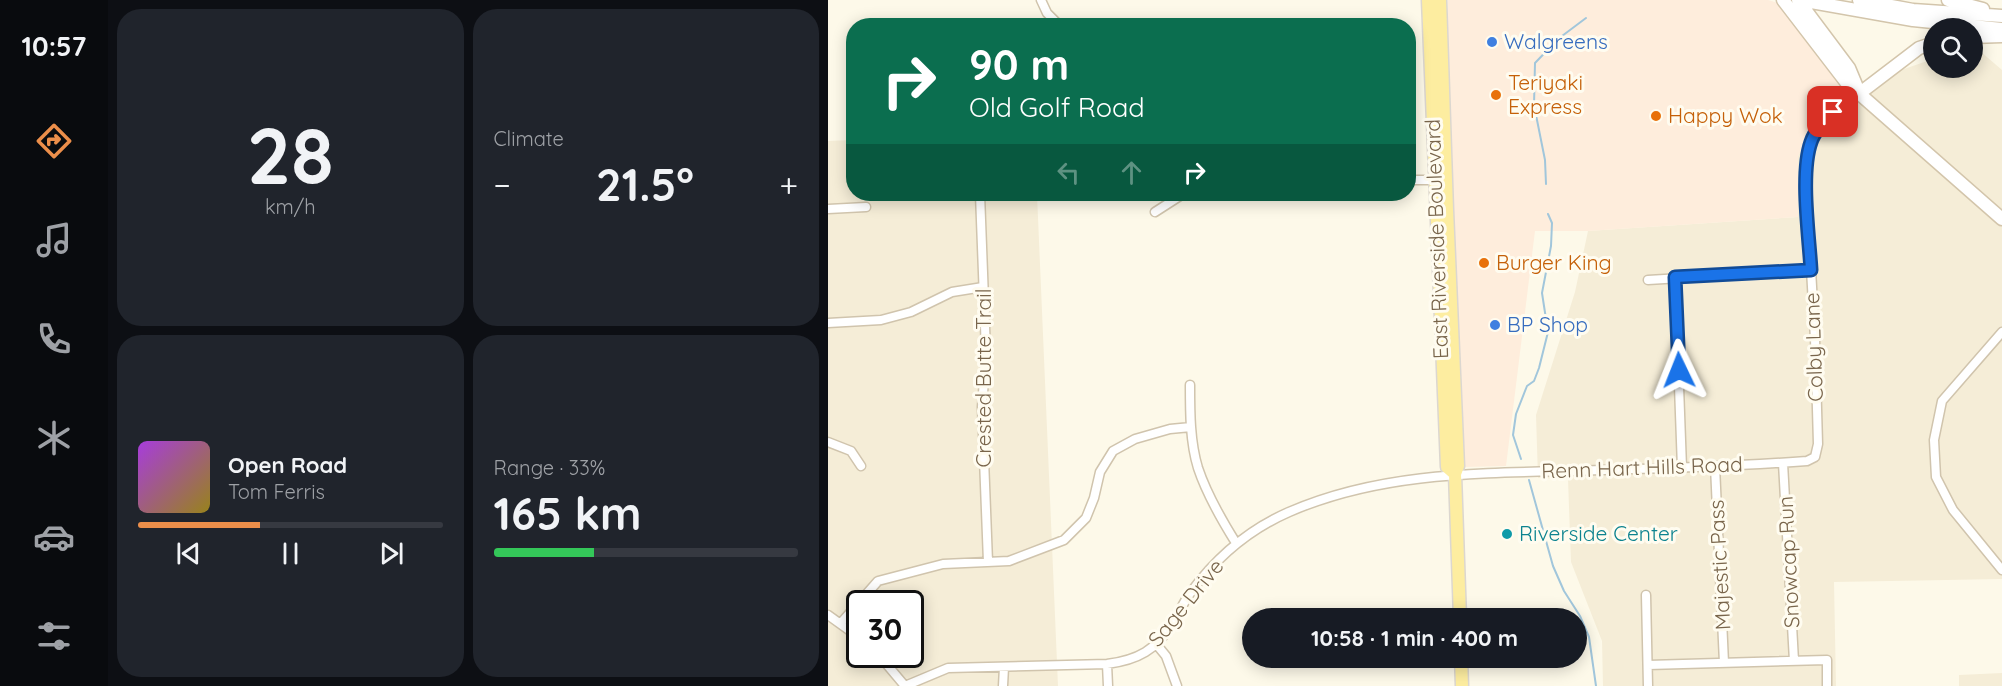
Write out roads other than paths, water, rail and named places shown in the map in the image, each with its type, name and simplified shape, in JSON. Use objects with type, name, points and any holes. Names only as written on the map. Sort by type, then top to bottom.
[{"type":"main road","name":"East Riverside Boulevard","points":[[1433,0],[1441,16],[1440,180]]},
{"type":"main road","name":"East Riverside Boulevard","points":[[1433,0],[1440,180],[1458,466],[1455,474],[1460,608]]},
{"type":"main road","points":[[1783,0],[1846,82],[2002,219]]},
{"type":"main road","points":[[1799,0],[1849,68],[1860,93]]},
{"type":"main road","points":[[1799,0],[1913,20],[2002,29]]},
{"type":"main road","points":[[1859,0],[1913,10],[2002,15]]},
{"type":"main road","points":[[1948,0],[2002,15]]},
{"type":"main road","points":[[1983,37],[2002,36]]},
{"type":"main road","points":[[1860,93],[1923,47]]},
{"type":"main road","points":[[1461,668],[1462,686]]},
{"type":"street","points":[[1041,0],[1052,18]]},
{"type":"street","name":"Colby Lane","points":[[1818,444],[1815,339],[1806,182],[1807,158],[1811,140],[1821,123],[1845,101],[1860,93]]},
{"type":"street","points":[[1416,180],[1440,180]]},
{"type":"street","name":"Crested Butte Trail","points":[[980,201],[986,352],[982,407],[988,562]]},
{"type":"street","points":[[1155,212],[1172,201]]},
{"type":"street","points":[[828,209],[866,207]]},
{"type":"street","points":[[1648,280],[1811,270]]},
{"type":"street","points":[[1675,277],[1682,468]]},
{"type":"street","points":[[828,323],[881,320],[911,312],[952,292],[983,287]]},
{"type":"street","points":[[2002,332],[1942,401],[1935,440],[1936,477],[1953,510],[2002,570]]},
{"type":"street","points":[[1190,385],[1191,427],[1198,466],[1219,516],[1236,543]]},
{"type":"street","points":[[842,623],[878,581],[943,564],[1009,561],[1065,540],[1086,518],[1094,498],[1100,472],[1113,451],[1135,439],[1170,429],[1191,427]]},
{"type":"street","points":[[828,442],[851,451],[861,466]]},
{"type":"street","name":"Renn Hart Hills Road","points":[[1455,474],[1784,463],[1807,461],[1815,457],[1818,444]]},
{"type":"street","name":"Snowcap Run","points":[[1784,463],[1794,662]]},
{"type":"street","name":"Majestic Pass","points":[[1715,466],[1724,663]]},
{"type":"street","name":"Sage Drive","points":[[905,686],[948,668],[1107,664],[1129,661],[1157,645],[1172,625],[1191,592],[1236,543],[1287,513],[1332,496],[1383,484],[1455,474]]},
{"type":"street","points":[[1646,595],[1648,686]]},
{"type":"street","points":[[828,615],[846,626]]},
{"type":"street","points":[[1157,645],[1166,656],[1177,686]]},
{"type":"street","points":[[1648,665],[1827,660],[1827,686]]},
{"type":"street","points":[[1107,664],[1108,686]]},
{"type":"street","points":[[1003,686],[1004,667]]},
{"type":"street","points":[[890,668],[905,686]]},
{"type":"waterway","points":[[1546,184],[1545,160],[1534,105],[1535,63],[1558,39],[1586,18]]},
{"type":"waterway","points":[[1521,459],[1513,435],[1516,414],[1527,386],[1534,381],[1548,332],[1542,293],[1551,246],[1552,223],[1548,214]]},
{"type":"waterway","points":[[1529,480],[1553,566],[1589,637],[1596,686]]},
{"type":"place","name":"Walgreens","points":[[1492,42]]},
{"type":"place","name":"Teriyaki Express","points":[[1496,95]]},
{"type":"place","name":"Happy Wok","points":[[1656,116]]},
{"type":"place","name":"Burger King","points":[[1484,263]]},
{"type":"place","name":"BP Shop","points":[[1495,325]]},
{"type":"place","name":"Riverside Center","points":[[1507,534]]}]
